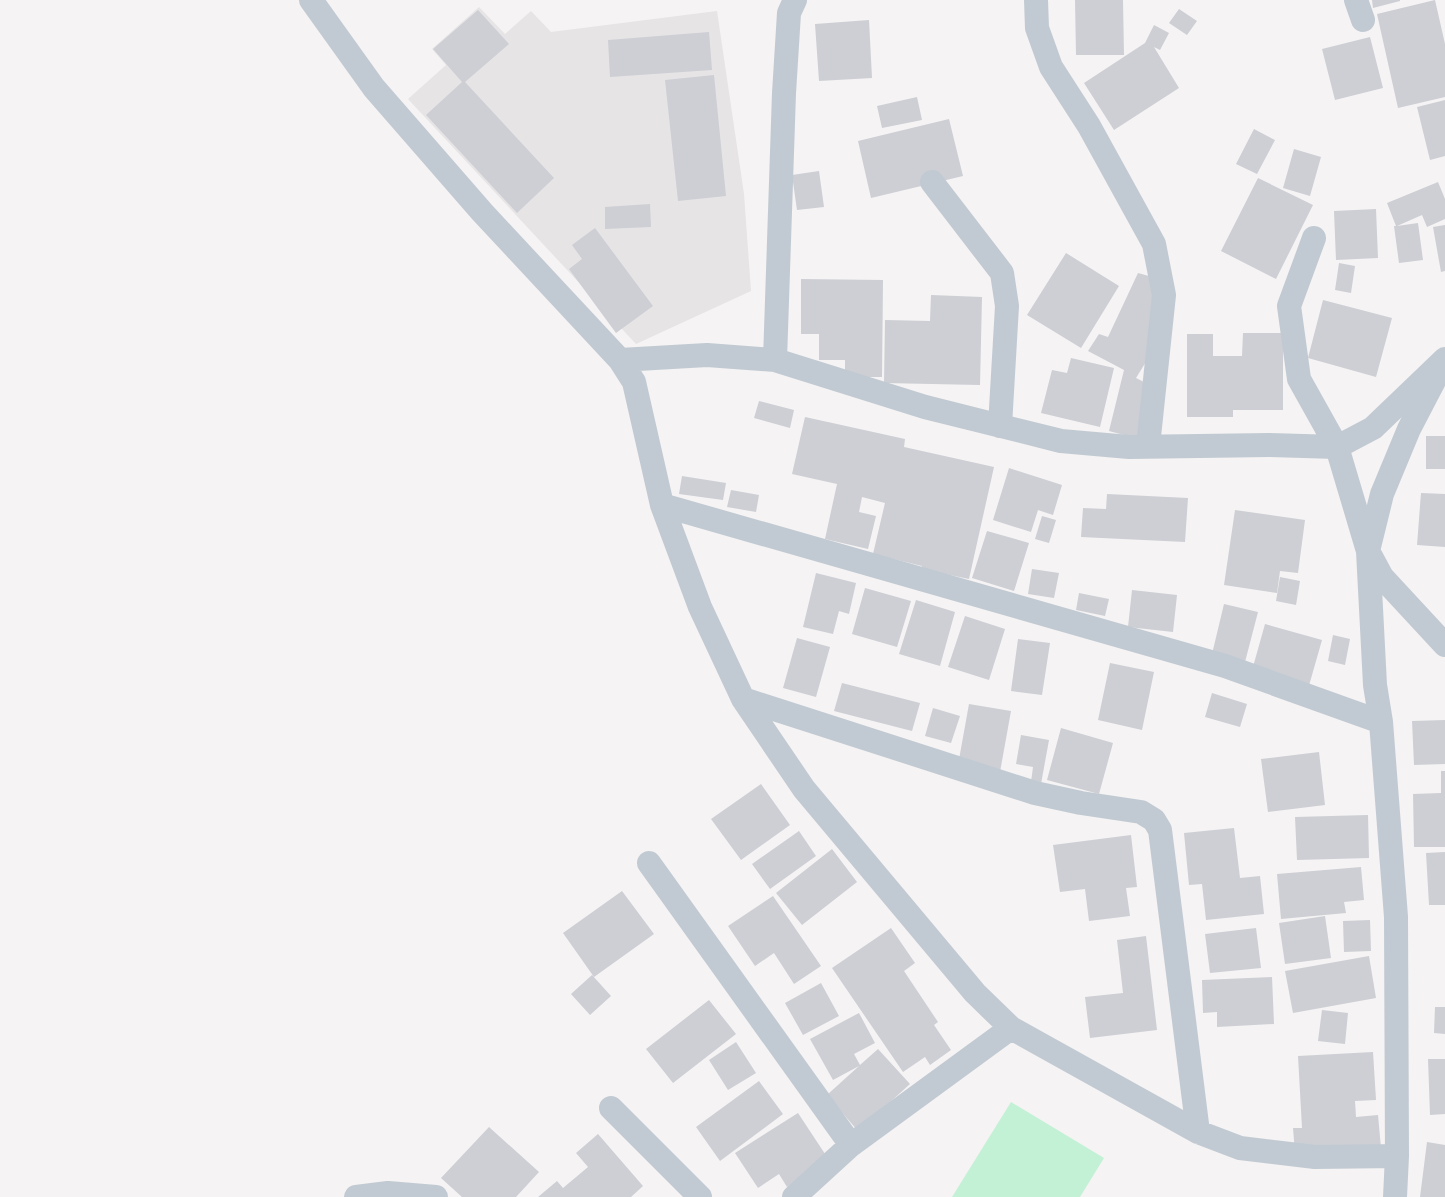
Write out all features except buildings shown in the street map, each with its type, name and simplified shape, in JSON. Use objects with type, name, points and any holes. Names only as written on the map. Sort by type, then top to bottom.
[{"type":"street","points":[[311,0],[374,88],[482,212],[620,359],[634,382],[662,505],[700,607],[743,699],[804,789],[975,993],[1011,1028],[1198,1132],[1240,1148],[1281,1155],[1397,1156]]},
{"type":"street","points":[[1036,0],[1037,28],[1051,67],[1089,126],[1154,244],[1164,295],[1148,446]]},
{"type":"street","points":[[775,360],[784,93],[792,4]]},
{"type":"street","points":[[932,182],[1002,273],[1007,306],[1000,426]]},
{"type":"street","points":[[1314,238],[1289,306],[1299,379],[1337,447],[1368,551],[1382,577],[1445,645]]},
{"type":"street","points":[[620,359],[707,355],[775,360],[925,407],[1060,441],[1148,446],[1337,447],[1373,428],[1445,359]]},
{"type":"street","points":[[1395,1197],[1396,917],[1381,722],[1375,685],[1368,551],[1382,494],[1409,429],[1445,359]]},
{"type":"street","points":[[662,505],[1225,666],[1381,722]]},
{"type":"street","points":[[743,699],[1035,793],[1141,812],[1154,820],[1160,830],[1198,1132]]},
{"type":"street","points":[[649,863],[851,1145]]},
{"type":"street","points":[[794,1197],[851,1145],[1011,1028]]},
{"type":"street","points":[[611,1108],[700,1197]]},
{"type":"street","points":[[356,1197],[388,1193],[436,1197]]},
{"type":"shaded area","points":[[479,7],[505,34],[531,11],[551,32],[717,11],[744,194],[751,291],[636,344],[408,99],[446,65],[432,49]]},
{"type":"green space","points":[[1011,1102],[1104,1158],[1080,1197],[952,1197]]}]
